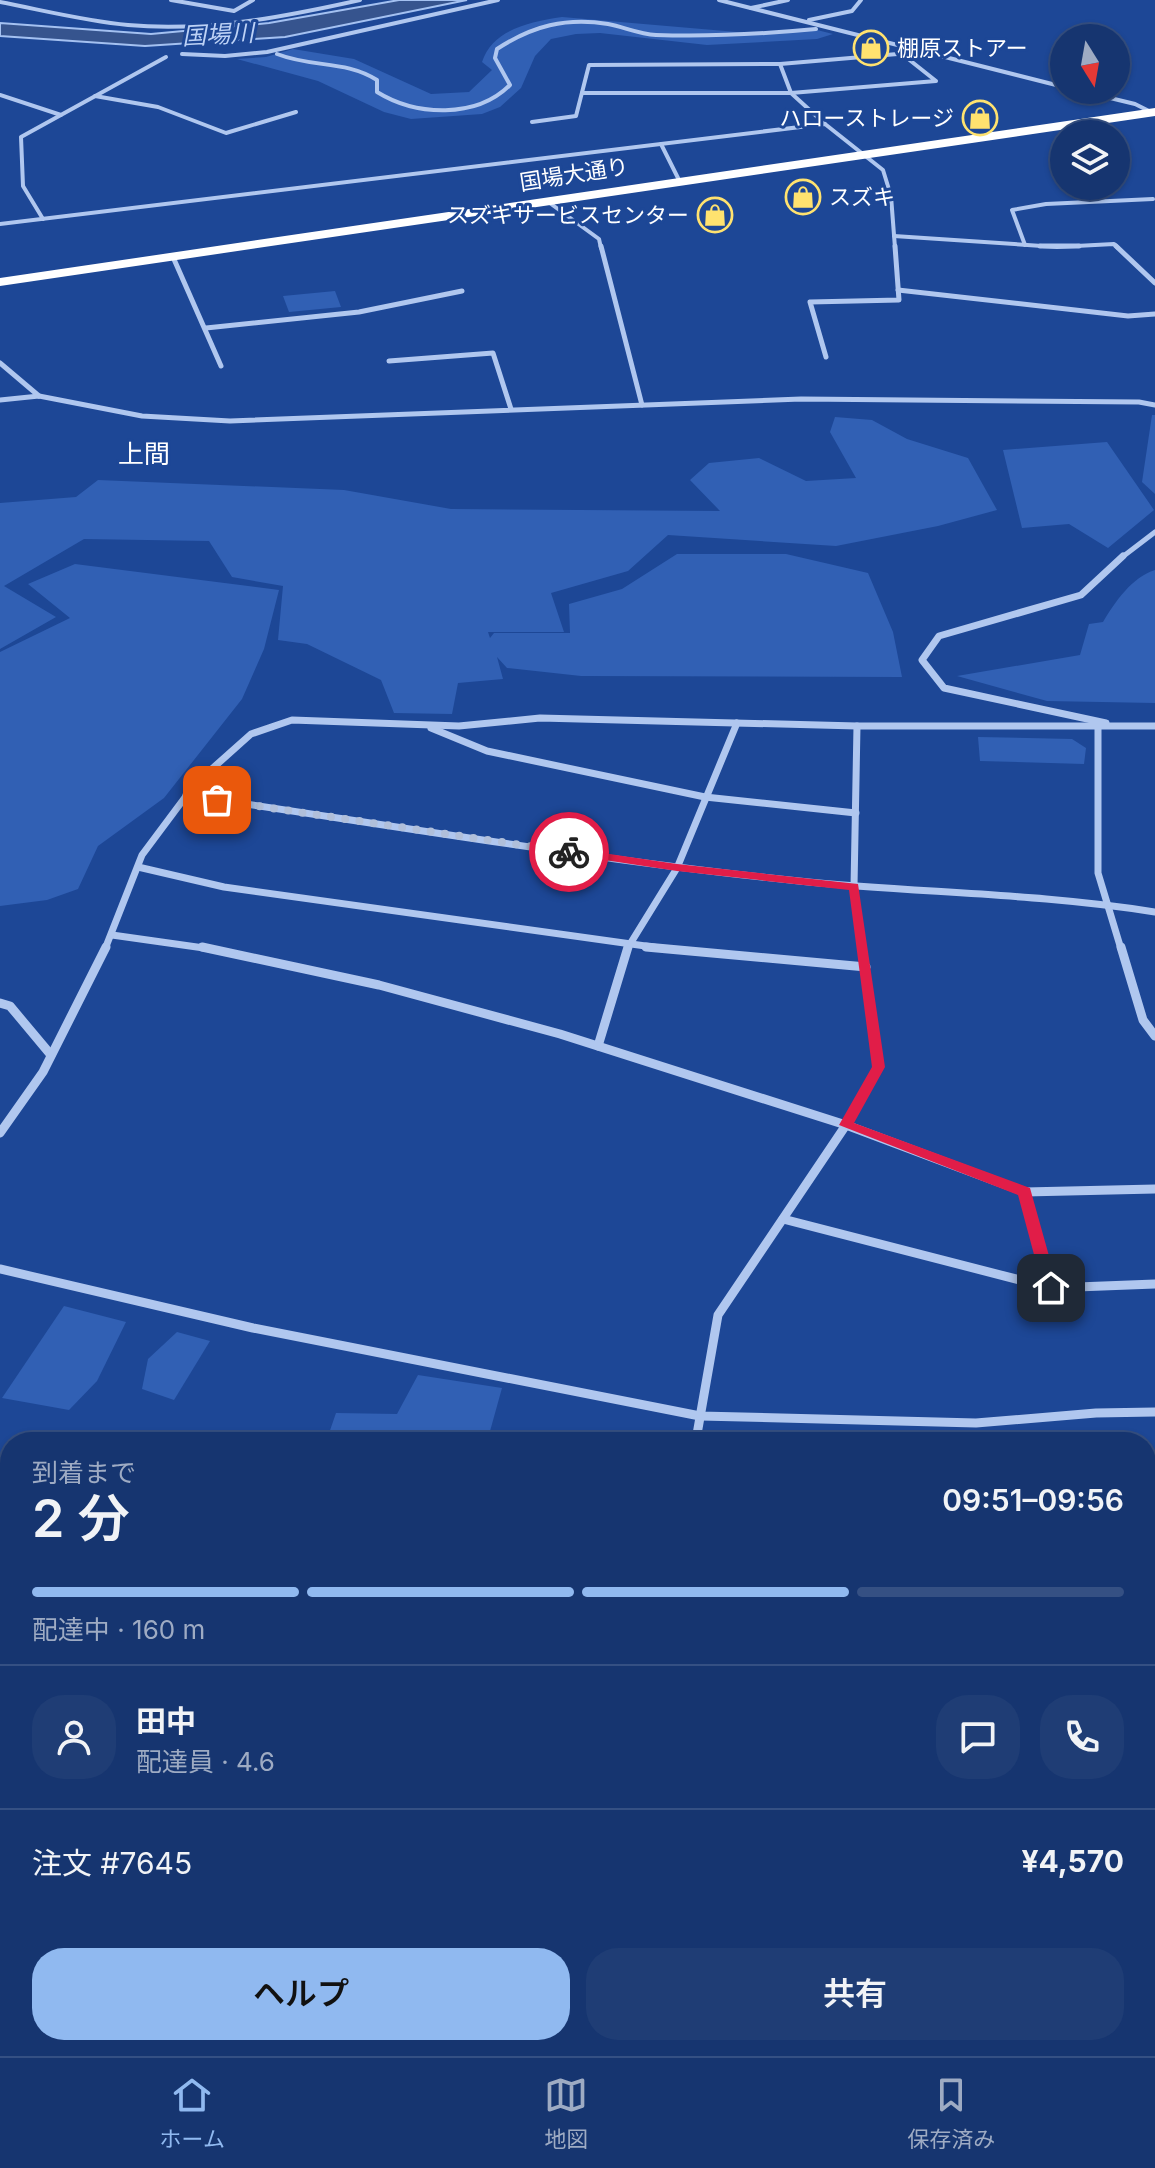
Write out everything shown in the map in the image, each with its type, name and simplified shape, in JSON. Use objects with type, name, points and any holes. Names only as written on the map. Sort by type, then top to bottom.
[{"type":"highway","name":"国場大通り","points":[[0,282],[1153,112]]},
{"type":"street","points":[[171,0],[262,17]]},
{"type":"street","points":[[234,11],[253,0]]},
{"type":"street","points":[[0,2],[129,26],[185,26],[262,17],[360,0]]},
{"type":"street","points":[[182,54],[219,58],[264,54],[295,44],[498,0]]},
{"type":"street","points":[[719,0],[1050,84]]},
{"type":"street","points":[[750,8],[788,0]]},
{"type":"street","points":[[809,20],[852,11],[861,0]]},
{"type":"street","points":[[277,54],[301,63],[358,68],[371,73],[377,80],[377,92],[385,99],[430,110],[485,104],[504,95],[510,85],[495,58],[497,49],[524,30],[548,23],[577,21],[609,24],[653,36],[700,33],[746,37],[816,29]]},
{"type":"street","points":[[532,122],[576,116],[589,65],[780,64],[921,52]]},
{"type":"street","points":[[582,93],[791,93],[936,81],[901,53]]},
{"type":"street","points":[[43,219],[23,186],[21,137],[166,57]]},
{"type":"street","points":[[780,64],[791,93],[883,170],[891,196],[899,300],[810,302],[826,357]]},
{"type":"street","points":[[0,95],[61,115]]},
{"type":"street","points":[[95,96],[158,107],[226,133],[296,112]]},
{"type":"street","points":[[1130,103],[1153,112]]},
{"type":"street","points":[[0,224],[825,124]]},
{"type":"street","points":[[661,144],[679,180]]},
{"type":"street","points":[[1025,245],[1012,210],[1046,204],[1153,199]]},
{"type":"street","points":[[547,201],[599,239],[642,405]]},
{"type":"street","points":[[894,236],[1025,245],[1114,244],[1155,283]]},
{"type":"street","points":[[173,257],[221,366]]},
{"type":"street","points":[[898,290],[1128,316],[1155,314]]},
{"type":"street","points":[[206,328],[359,312],[462,291]]},
{"type":"street","points":[[389,361],[493,353],[511,409]]},
{"type":"street","points":[[0,363],[39,396]]},
{"type":"street","points":[[0,400],[39,396],[142,416],[230,421],[816,399],[1139,402],[1155,405]]},
{"type":"street","points":[[1123,726],[944,688],[922,660],[939,636],[1081,595],[1155,532]]},
{"type":"street","points":[[0,1133],[43,1072],[112,935],[142,855],[186,795],[251,734],[292,720],[459,726],[540,718],[857,726],[1155,726]]},
{"type":"street","points":[[598,1046],[628,945],[677,868],[737,723]]},
{"type":"street","points":[[423,725],[487,751],[705,797],[856,813]]},
{"type":"street","points":[[698,1432],[718,1315],[846,1125],[879,1067],[854,887],[857,726]]},
{"type":"street","points":[[1098,727],[1098,873],[1143,1020],[1155,1036]]},
{"type":"street","points":[[186,795],[677,868],[854,887],[1107,904],[1155,912]]},
{"type":"street","points":[[138,867],[224,887],[628,945],[866,967]]},
{"type":"street","points":[[112,935],[199,946],[379,985],[598,1046],[846,1125],[1025,1192],[1155,1189]]},
{"type":"street","points":[[0,1003],[10,1006],[51,1055]]},
{"type":"street","points":[[1025,1192],[1051,1288]]},
{"type":"street","points":[[783,1219],[1051,1288],[1155,1284]]},
{"type":"street","points":[[0,1269],[253,1328],[700,1416],[976,1423],[1096,1413],[1155,1412]]},
{"type":"shaded area","points":[[562,17],[760,34],[813,29],[833,34],[817,39],[707,45],[600,33],[551,39],[535,56],[521,88],[500,107],[482,114],[411,119],[384,112],[318,81],[237,59],[266,57],[293,49],[354,59],[431,94],[469,92],[492,70],[482,62],[495,42],[514,29]]},
{"type":"shaded area","points":[[335,291],[341,307],[289,312],[283,296]]},
{"type":"shaded area","points":[[1152,415],[1155,415],[1155,494],[1142,482]]},
{"type":"shaded area","points":[[835,417],[872,420],[907,439],[968,458],[997,510],[938,526],[836,546],[668,535],[628,571],[551,593],[564,632],[488,632],[490,638],[494,633],[570,633],[569,604],[622,589],[677,554],[786,554],[868,573],[893,632],[902,677],[581,676],[507,668],[497,657],[503,679],[458,683],[452,714],[394,713],[381,680],[307,644],[278,640],[283,586],[232,577],[209,541],[84,539],[4,586],[56,617],[0,649],[0,503],[76,497],[98,480],[344,490],[451,509],[720,511],[690,480],[709,463],[759,458],[806,481],[856,478],[830,432]]},
{"type":"shaded area","points":[[1107,442],[1154,510],[1108,548],[1069,524],[1022,528],[1003,450]]},
{"type":"shaded area","points":[[75,564],[279,590],[264,649],[242,699],[164,798],[98,846],[78,889],[47,900],[0,906],[0,652],[70,618],[28,584]]},
{"type":"shaded area","points":[[1155,570],[1155,703],[1047,701],[957,676],[1080,655],[1089,624],[1103,622],[1132,584]]},
{"type":"shaded area","points":[[978,737],[1072,739],[1086,748],[1084,764],[980,761]]},
{"type":"shaded area","points":[[64,1306],[126,1322],[97,1381],[69,1410],[2,1398]]},
{"type":"shaded area","points":[[177,1332],[210,1341],[174,1400],[142,1389],[148,1359]]},
{"type":"shaded area","points":[[418,1375],[502,1388],[490,1432],[329,1432],[336,1413],[397,1414]]},
{"type":"water","name":"国場川","points":[[399,0],[467,0],[285,37],[145,46],[0,36],[0,23],[151,34],[269,23]]},
{"type":"way so far","points":[[217,800],[569,852]]},
{"type":"place","name":"棚原ストアー","points":[[871,48]]},
{"type":"place","name":"ハローストレージ","points":[[980,118]]},
{"type":"place","name":"スズキ","points":[[803,197]]},
{"type":"place","name":"スズキサービスセンター","points":[[715,215]]},
{"type":"district","name":"上間","points":[[144,454]]},
{"type":"route","points":[[569,852],[677,868],[854,887],[879,1067],[846,1125],[1025,1192],[1051,1288]]}]
